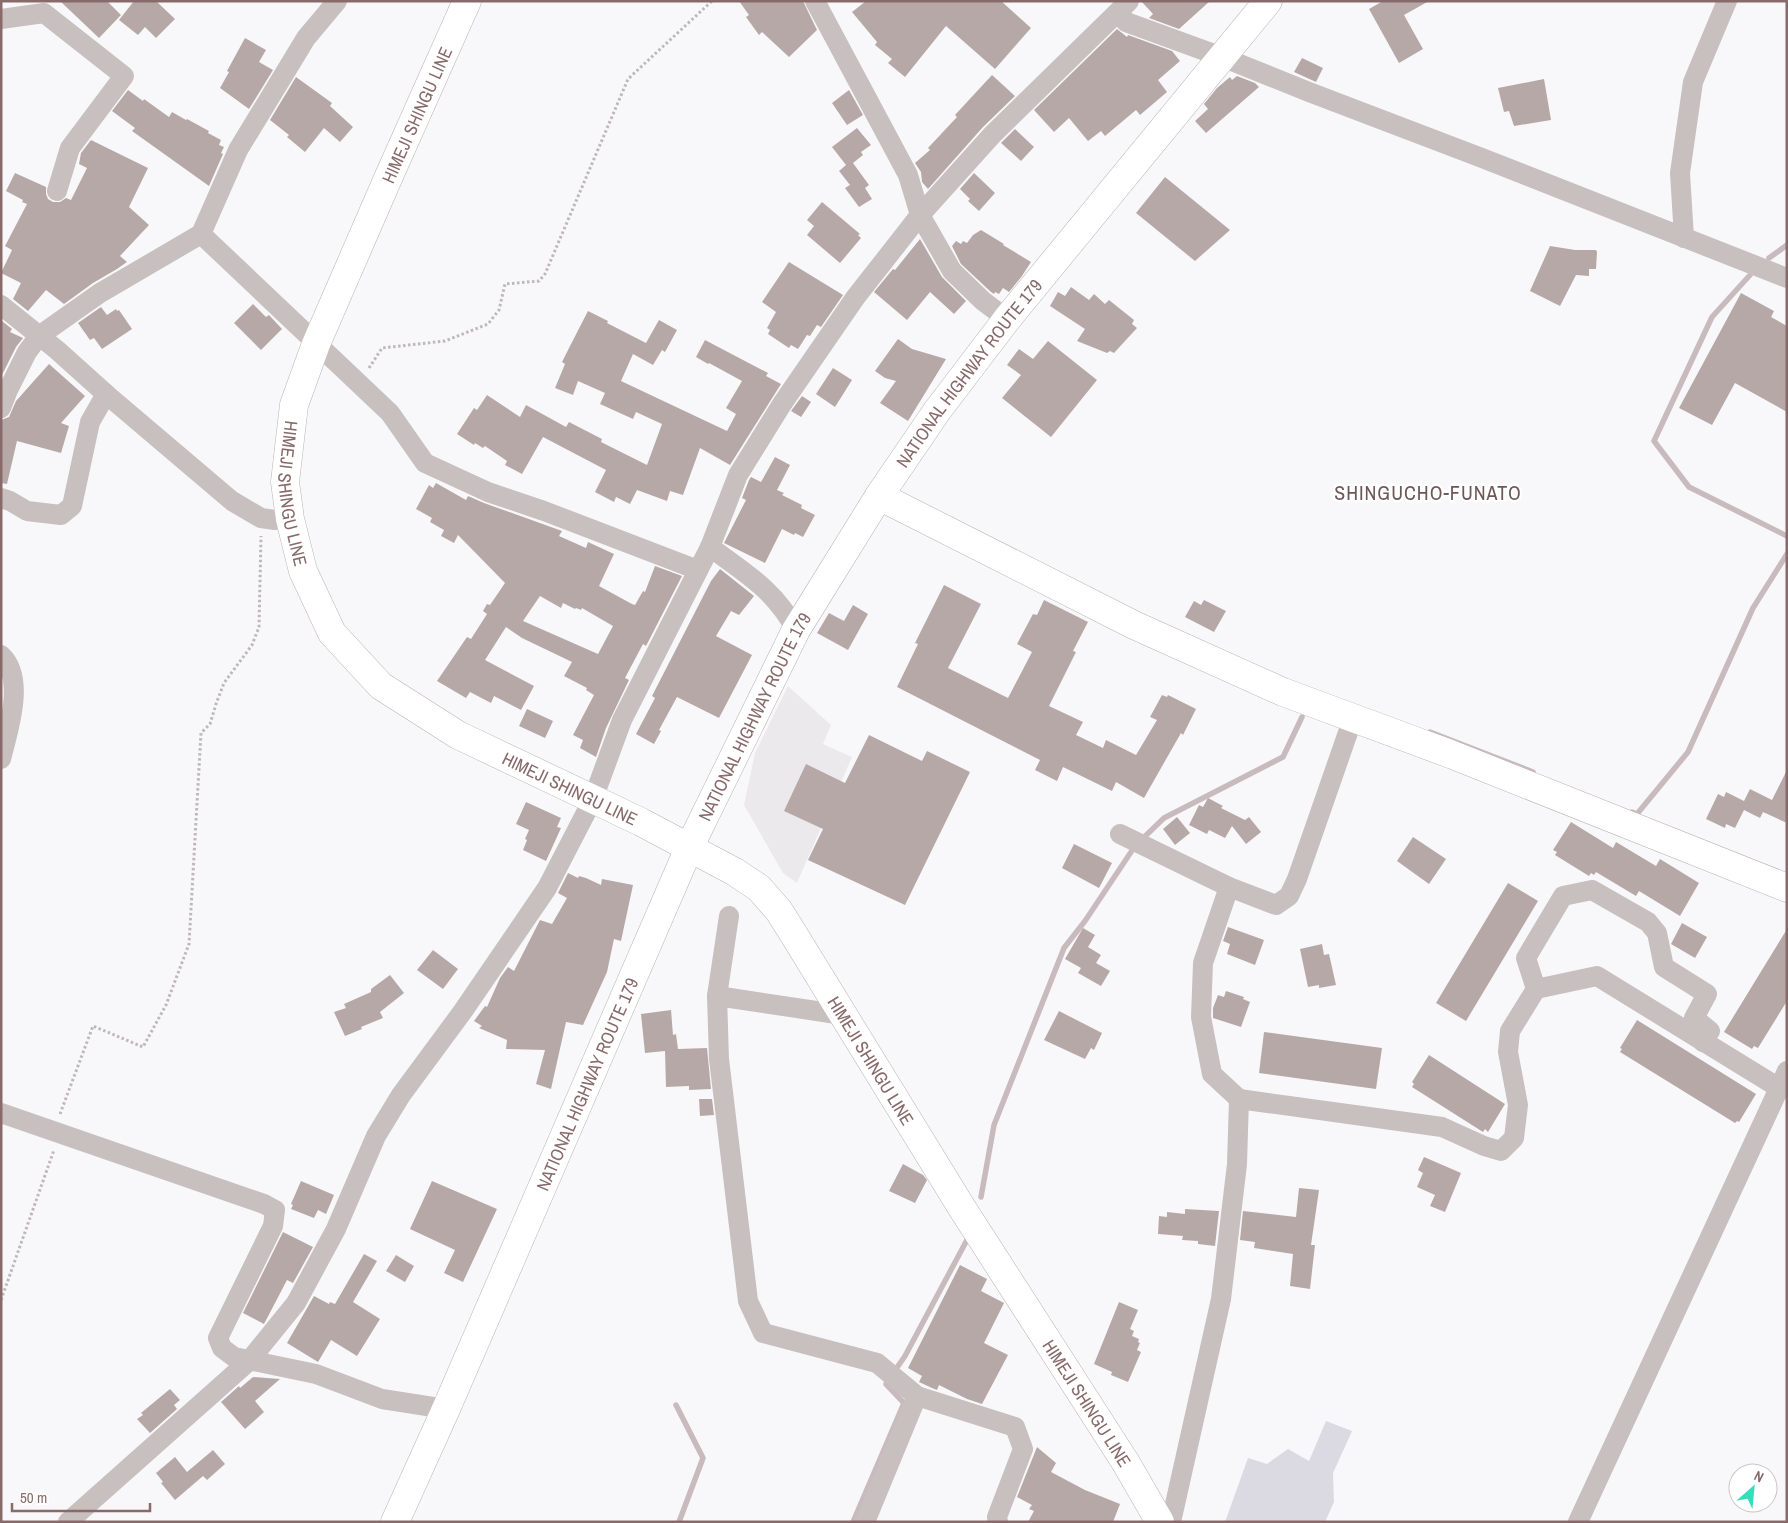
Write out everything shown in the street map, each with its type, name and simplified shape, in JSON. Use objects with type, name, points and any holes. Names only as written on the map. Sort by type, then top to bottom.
[{"type":"main road","name":"HIMEJI SHINGU LINE","points":[[467,1],[316,344],[294,405],[285,482],[290,518],[303,572],[332,633],[381,686],[458,735],[641,822],[735,872],[759,888],[779,911],[962,1208],[1126,1463],[1160,1522]]},
{"type":"main road","name":"NATIONAL HIGHWAY ROUTE 179","points":[[395,1522],[446,1409],[689,848],[796,630],[879,496],[937,411],[1007,319],[1268,1]]},
{"type":"main road","points":[[879,496],[1134,625],[1283,692],[1462,759],[1787,888]]},
{"type":"street","points":[[1,408],[27,352],[39,336],[100,293],[201,234],[238,150],[306,38],[337,1]]},
{"type":"street","points":[[815,1],[908,175],[920,215],[952,271],[983,301],[1007,319]]},
{"type":"street","points":[[1684,238],[1680,174],[1693,82],[1727,1]]},
{"type":"street","points":[[68,1522],[249,1361],[296,1302],[336,1229],[376,1136],[401,1095],[463,1011],[547,888],[593,800],[622,720],[710,548],[738,475],[782,404],[855,298],[920,215],[992,135],[1124,6]]},
{"type":"street","points":[[1124,6],[1126,22],[1222,57],[1787,278]]},
{"type":"street","points":[[1,19],[50,7],[124,76],[70,148],[57,191]]},
{"type":"street","points":[[201,234],[390,413],[425,464],[488,492],[698,570]]},
{"type":"street","points":[[1,305],[57,350],[232,501],[261,518],[275,520],[290,518]]},
{"type":"street","points":[[1,498],[27,511],[61,515],[72,506],[90,422],[106,394]]},
{"type":"street","points":[[710,548],[762,586],[786,611],[796,630]]},
{"type":"street","points":[[1,655],[10,669],[14,683],[11,720],[1,759]]},
{"type":"street","points":[[1120,834],[1229,888],[1276,905],[1289,896],[1297,880],[1353,718]]},
{"type":"street","points":[[1229,888],[1203,963],[1201,1017],[1212,1074],[1239,1099],[1442,1127],[1484,1146],[1501,1151],[1514,1138],[1518,1105],[1508,1052],[1510,1032],[1536,989],[1597,976],[1703,1042],[1783,1080],[1578,1522]]},
{"type":"street","points":[[1536,989],[1526,958],[1563,896],[1592,890],[1648,922],[1657,934],[1664,967],[1707,994],[1694,1018],[1710,1030],[1703,1042]]},
{"type":"street","points":[[729,916],[717,996],[719,1059],[748,1301],[763,1333],[876,1364],[916,1396],[1015,1427],[1023,1449],[997,1516],[998,1522]]},
{"type":"street","points":[[717,996],[843,1015]]},
{"type":"street","points":[[1171,1522],[1220,1299],[1237,1164],[1239,1099]]},
{"type":"street","points":[[1,1113],[264,1204],[275,1210],[273,1226],[218,1338],[222,1348],[234,1356],[249,1361],[316,1374],[382,1398],[446,1409]]},
{"type":"street","points":[[865,1522],[916,1396]]},
{"type":"path","points":[[359,383],[382,348],[445,341],[488,324],[499,310],[505,284],[539,281],[545,274],[628,79],[712,1]]},
{"type":"path","points":[[1,1300],[93,1026],[143,1047],[166,1005],[189,944],[201,733],[210,724],[224,683],[252,645],[259,627],[261,518]]},
{"type":"shaded area","points":[[788,686],[831,725],[823,744],[852,757],[797,883],[783,873],[744,805],[755,753]]},
{"type":"shaded area","points":[[1326,1421],[1352,1431],[1333,1473],[1334,1502],[1325,1522],[1225,1522],[1248,1458],[1267,1464],[1288,1449],[1309,1461]]},
{"type":"building","points":[[60,1],[107,1],[121,15],[99,38]]},
{"type":"building","points":[[134,1],[156,1],[175,19],[156,38],[145,27],[138,35],[119,20]]},
{"type":"building","points":[[739,1],[803,1],[817,30],[789,57],[762,32],[759,35],[746,17],[749,15]]},
{"type":"building","points":[[866,1],[1001,1],[1031,28],[995,69],[946,26],[905,77],[888,63],[892,59],[875,45],[877,42],[852,12]]},
{"type":"building","points":[[1141,1],[1210,1],[1179,29],[1149,18],[1153,14]]},
{"type":"building","points":[[1383,1],[1429,1],[1404,15],[1423,49],[1399,63],[1369,9]]},
{"type":"building","points":[[1117,29],[1127,37],[1128,35],[1172,51],[1180,61],[1158,80],[1167,92],[1140,115],[1136,110],[1105,136],[1101,131],[1088,141],[1069,118],[1054,132],[1034,110]]},
{"type":"building","points":[[245,38],[266,50],[259,62],[273,70],[249,109],[220,88]]},
{"type":"building","points":[[1302,58],[1323,68],[1316,82],[1294,72]]},
{"type":"building","points":[[992,75],[1015,96],[983,127],[928,189],[922,182],[921,172],[915,163],[930,150],[928,148],[957,117],[955,115]]},
{"type":"building","points":[[1237,76],[1255,83],[1259,87],[1206,133],[1195,121],[1208,109],[1204,104],[1217,88],[1230,77],[1232,80]]},
{"type":"building","points":[[296,77],[332,103],[330,106],[353,127],[340,142],[324,128],[305,152],[287,137],[289,135],[270,120]]},
{"type":"building","points":[[1544,79],[1551,120],[1514,126],[1509,111],[1504,112],[1498,88]]},
{"type":"building","points":[[128,90],[169,117],[172,112],[209,131],[208,133],[221,140],[219,145],[224,147],[221,153],[223,154],[209,186],[132,131],[135,128],[112,111]]},
{"type":"building","points":[[849,90],[863,115],[847,125],[832,103]]},
{"type":"building","points":[[857,128],[871,145],[861,152],[863,155],[853,163],[869,185],[865,188],[872,199],[859,207],[845,188],[850,185],[839,171],[846,165],[832,147]]},
{"type":"building","points":[[1015,129],[1034,147],[1021,161],[1001,143]]},
{"type":"building","points":[[91,140],[148,168],[129,207],[149,225],[120,256],[127,262],[64,304],[46,290],[28,311],[13,299],[21,283],[1,273],[12,250],[5,246],[27,204],[6,191],[15,173],[46,187],[48,199],[53,202],[60,202],[66,198],[71,200],[87,168],[79,164],[81,153]]},
{"type":"building","points":[[974,173],[995,193],[979,211],[968,201],[970,199],[960,189]]},
{"type":"building","points":[[1165,177],[1230,230],[1195,261],[1136,213]]},
{"type":"building","points":[[822,202],[860,234],[858,235],[861,238],[840,263],[807,235],[814,226],[807,220]]},
{"type":"building","points":[[981,230],[1031,262],[1009,292],[1003,288],[999,294],[991,292],[961,264],[952,246],[956,241],[961,244],[963,241],[967,243],[973,235]]},
{"type":"building","points":[[920,239],[942,277],[966,301],[954,314],[930,292],[907,320],[874,292]]},
{"type":"building","points":[[1550,246],[1575,250],[1596,250],[1597,252],[1596,269],[1589,269],[1589,276],[1576,275],[1560,306],[1530,291]]},
{"type":"building","points":[[789,262],[843,295],[821,327],[817,325],[810,336],[807,335],[798,349],[791,345],[789,348],[768,334],[770,330],[767,328],[776,312],[762,302]]},
{"type":"building","points":[[1071,287],[1089,300],[1094,294],[1105,304],[1109,300],[1134,320],[1132,324],[1137,328],[1114,353],[1110,351],[1107,353],[1077,341],[1085,329],[1050,306],[1058,292],[1065,296]]},
{"type":"building","points":[[1741,293],[1774,311],[1771,317],[1787,326],[1787,412],[1735,383],[1712,425],[1679,408]]},
{"type":"building","points":[[253,304],[266,317],[269,315],[282,329],[261,350],[234,323]]},
{"type":"building","points":[[101,307],[107,315],[116,309],[117,311],[119,310],[132,329],[102,349],[94,338],[90,340],[78,323]]},
{"type":"building","points":[[588,311],[646,343],[659,320],[677,330],[665,352],[662,350],[653,365],[633,354],[621,381],[727,431],[736,414],[726,408],[742,381],[696,357],[705,340],[768,373],[766,376],[781,384],[730,465],[700,448],[683,495],[670,491],[667,501],[637,490],[630,504],[616,497],[614,502],[595,492],[606,470],[543,437],[522,474],[505,465],[507,461],[485,446],[483,448],[475,443],[474,445],[457,434],[474,408],[477,410],[487,395],[520,417],[526,405],[566,427],[569,422],[602,439],[601,442],[647,465],[662,424],[636,412],[633,419],[600,404],[605,393],[578,381],[573,395],[555,388],[565,364],[562,362]]},
{"type":"building","points":[[2,321],[12,329],[10,332],[23,338],[16,347],[1,377]]},
{"type":"building","points":[[898,339],[912,349],[946,359],[908,421],[880,403],[896,381],[885,378],[875,371]]},
{"type":"building","points":[[1048,341],[1097,380],[1051,437],[1002,398],[1021,375],[1007,365],[1019,349],[1033,359]]},
{"type":"building","points":[[49,364],[85,396],[61,423],[69,426],[61,453],[17,441],[7,484],[1,483],[1,420],[9,417],[16,401]]},
{"type":"building","points":[[833,368],[852,380],[835,407],[816,394]]},
{"type":"building","points":[[802,396],[811,402],[801,417],[791,411]]},
{"type":"building","points":[[775,457],[790,465],[777,490],[784,493],[782,495],[802,505],[801,508],[815,515],[803,537],[782,529],[765,563],[724,543],[746,500],[742,498],[749,480],[751,477],[761,482]]},
{"type":"building","points":[[436,483],[466,500],[468,496],[562,531],[559,536],[586,548],[588,542],[614,554],[599,586],[632,604],[635,605],[643,591],[645,592],[655,566],[682,576],[646,646],[643,644],[625,678],[629,680],[606,728],[596,757],[580,748],[583,740],[573,735],[594,695],[586,690],[587,688],[564,676],[572,662],[522,638],[506,627],[485,660],[534,686],[521,710],[494,696],[491,703],[470,692],[466,698],[437,681],[467,637],[471,639],[487,614],[483,611],[487,604],[490,605],[505,583],[458,535],[454,543],[441,536],[444,530],[430,522],[432,518],[416,509],[429,485],[433,488]],"holes":[[[540,596],[561,608],[563,603],[575,609],[581,610],[582,608],[613,626],[598,654],[523,621]]]},
{"type":"building","points":[[720,569],[754,596],[739,615],[731,611],[716,636],[752,655],[719,718],[677,697],[659,730],[661,731],[654,744],[636,734],[655,698],[652,696],[711,581]]},
{"type":"building","points":[[944,585],[981,604],[948,668],[1008,698],[1032,652],[1017,644],[1033,614],[1037,615],[1044,600],[1088,622],[1073,651],[1076,652],[1049,706],[1083,722],[1076,735],[1103,748],[1106,740],[1136,755],[1157,720],[1150,717],[1162,695],[1167,697],[1168,695],[1196,709],[1183,735],[1181,733],[1144,798],[1116,782],[1112,791],[1063,767],[1057,781],[1035,770],[1040,760],[897,687],[918,644],[915,643]]},
{"type":"building","points":[[1204,600],[1226,611],[1214,632],[1185,617],[1194,601],[1201,605]]},
{"type":"building","points":[[853,605],[868,614],[848,650],[817,633],[829,613],[844,621]]},
{"type":"building","points":[[527,709],[553,721],[545,738],[519,726]]},
{"type":"building","points":[[869,735],[922,761],[927,751],[970,772],[905,905],[808,860],[823,829],[784,811],[806,764],[845,783]]},
{"type":"building","points":[[1787,770],[1787,823],[1763,812],[1760,818],[1744,810],[1735,828],[1726,824],[1725,828],[1706,819],[1718,794],[1724,797],[1726,792],[1744,801],[1750,789],[1772,800]]},
{"type":"building","points":[[1208,798],[1223,806],[1221,808],[1245,820],[1249,817],[1261,832],[1246,844],[1232,826],[1225,838],[1209,830],[1207,834],[1189,825],[1199,805],[1203,807]]},
{"type":"building","points":[[526,802],[561,818],[557,827],[561,828],[546,861],[523,850],[529,830],[516,824]]},
{"type":"building","points":[[1177,817],[1190,833],[1175,845],[1163,829]]},
{"type":"building","points":[[1571,822],[1613,848],[1616,842],[1656,866],[1660,859],[1699,883],[1680,916],[1639,891],[1636,896],[1596,872],[1594,875],[1591,873],[1589,876],[1555,855],[1557,852],[1553,850]]},
{"type":"building","points":[[1413,837],[1446,859],[1429,884],[1397,861]]},
{"type":"building","points":[[1074,844],[1112,863],[1099,888],[1062,868]]},
{"type":"building","points":[[568,873],[601,885],[602,879],[633,885],[621,941],[614,939],[607,972],[583,1025],[566,1022],[551,1089],[536,1084],[545,1050],[506,1049],[507,1040],[479,1028],[482,1026],[474,1021],[485,1006],[487,1007],[500,978],[508,967],[514,971],[540,920],[552,924],[567,898],[558,893]]},
{"type":"building","points":[[1508,883],[1538,901],[1466,1021],[1436,1003]]},
{"type":"building","points":[[1682,923],[1707,937],[1695,958],[1671,944]]},
{"type":"building","points":[[1228,927],[1264,940],[1255,965],[1227,954],[1230,944],[1223,941]]},
{"type":"building","points":[[1083,928],[1095,935],[1088,947],[1101,955],[1096,963],[1110,971],[1101,986],[1078,973],[1081,968],[1065,959]]},
{"type":"building","points":[[1787,929],[1787,1001],[1758,1048],[1754,1046],[1752,1049],[1724,1032]]},
{"type":"building","points":[[1322,944],[1324,955],[1329,954],[1336,985],[1319,988],[1319,985],[1308,987],[1300,949]]},
{"type":"building","points":[[433,950],[458,969],[443,989],[417,970]]},
{"type":"building","points":[[390,975],[404,993],[380,1012],[383,1018],[345,1036],[334,1012],[346,1008],[344,1004],[371,992],[371,989]]},
{"type":"building","points":[[1226,991],[1244,997],[1243,999],[1250,1002],[1241,1027],[1213,1018],[1213,1008],[1218,995],[1224,997]]},
{"type":"building","points":[[671,1010],[673,1035],[676,1034],[678,1049],[707,1048],[711,1089],[689,1090],[689,1086],[666,1087],[665,1051],[645,1053],[641,1014]]},
{"type":"building","points":[[1059,1011],[1102,1033],[1094,1050],[1091,1048],[1085,1059],[1044,1040]]},
{"type":"building","points":[[1637,1020],[1756,1094],[1739,1122],[1735,1123],[1620,1052],[1622,1049],[1620,1048]]},
{"type":"building","points":[[1264,1032],[1382,1048],[1376,1089],[1259,1073]]},
{"type":"building","points":[[1429,1055],[1505,1104],[1488,1132],[1485,1129],[1483,1132],[1412,1087],[1414,1084],[1412,1082]]},
{"type":"building","points":[[699,1099],[712,1099],[714,1115],[700,1116]]},
{"type":"building","points":[[1424,1157],[1461,1173],[1445,1212],[1430,1206],[1435,1195],[1417,1187],[1423,1173],[1418,1170]]},
{"type":"building","points":[[903,1164],[923,1175],[927,1180],[915,1203],[889,1191]]},
{"type":"building","points":[[301,1181],[334,1195],[326,1214],[318,1210],[314,1218],[291,1209],[293,1205],[291,1204]]},
{"type":"building","points":[[432,1181],[497,1209],[463,1282],[444,1273],[455,1250],[410,1229]]},
{"type":"building","points":[[1299,1188],[1319,1190],[1311,1245],[1315,1245],[1310,1289],[1290,1286],[1293,1254],[1254,1248],[1255,1242],[1240,1240],[1243,1211],[1296,1217]]},
{"type":"building","points":[[1185,1209],[1219,1211],[1215,1246],[1198,1244],[1198,1241],[1182,1240],[1183,1236],[1158,1234],[1159,1216],[1167,1217],[1167,1212],[1185,1214]]},
{"type":"building","points":[[283,1232],[313,1247],[293,1283],[287,1280],[264,1324],[243,1313]]},
{"type":"building","points":[[364,1254],[377,1261],[353,1302],[380,1319],[357,1356],[331,1340],[318,1362],[287,1343],[314,1296],[329,1304],[330,1302],[335,1304]]},
{"type":"building","points":[[396,1255],[414,1266],[405,1282],[386,1271]]},
{"type":"building","points":[[960,1265],[987,1279],[981,1291],[1004,1303],[984,1343],[1008,1355],[982,1404],[939,1385],[937,1390],[919,1382],[922,1376],[908,1368]]},
{"type":"building","points":[[1119,1302],[1138,1310],[1130,1329],[1134,1331],[1132,1336],[1139,1339],[1138,1342],[1140,1343],[1137,1350],[1141,1352],[1128,1382],[1111,1375],[1112,1372],[1094,1364]]},
{"type":"building","points":[[253,1377],[280,1379],[255,1401],[264,1412],[245,1429],[221,1402],[239,1386],[240,1388]]},
{"type":"building","points":[[170,1389],[180,1400],[174,1405],[177,1409],[150,1433],[137,1419],[143,1415],[141,1413]]},
{"type":"building","points":[[1037,1447],[1056,1463],[1051,1472],[1085,1490],[1120,1504],[1113,1522],[1028,1522],[1034,1511],[1029,1509],[1032,1505],[1017,1497]]},
{"type":"building","points":[[213,1450],[225,1464],[207,1480],[203,1476],[175,1500],[161,1483],[163,1482],[156,1473],[175,1457],[187,1472]]},
{"type":"waterway","points":[[1769,258],[1787,245]]},
{"type":"waterway","points":[[1750,275],[1712,317],[1654,441],[1689,487],[1787,536]]},
{"type":"waterway","points":[[1632,812],[1637,814],[1688,752],[1753,608],[1787,554]]},
{"type":"waterway","points":[[981,1197],[994,1125],[1064,948],[1085,921],[1135,846],[1164,818],[1283,757],[1302,717]]},
{"type":"waterway","points":[[1430,732],[1533,772]]},
{"type":"waterway","points":[[896,1369],[905,1356],[968,1238]]},
{"type":"waterway","points":[[853,1522],[904,1403],[886,1384],[888,1380]]},
{"type":"waterway","points":[[676,1405],[703,1458],[679,1522]]},
{"type":"district","name":"SHINGUCHO-FUNATO","points":[[1428,492]]}]
